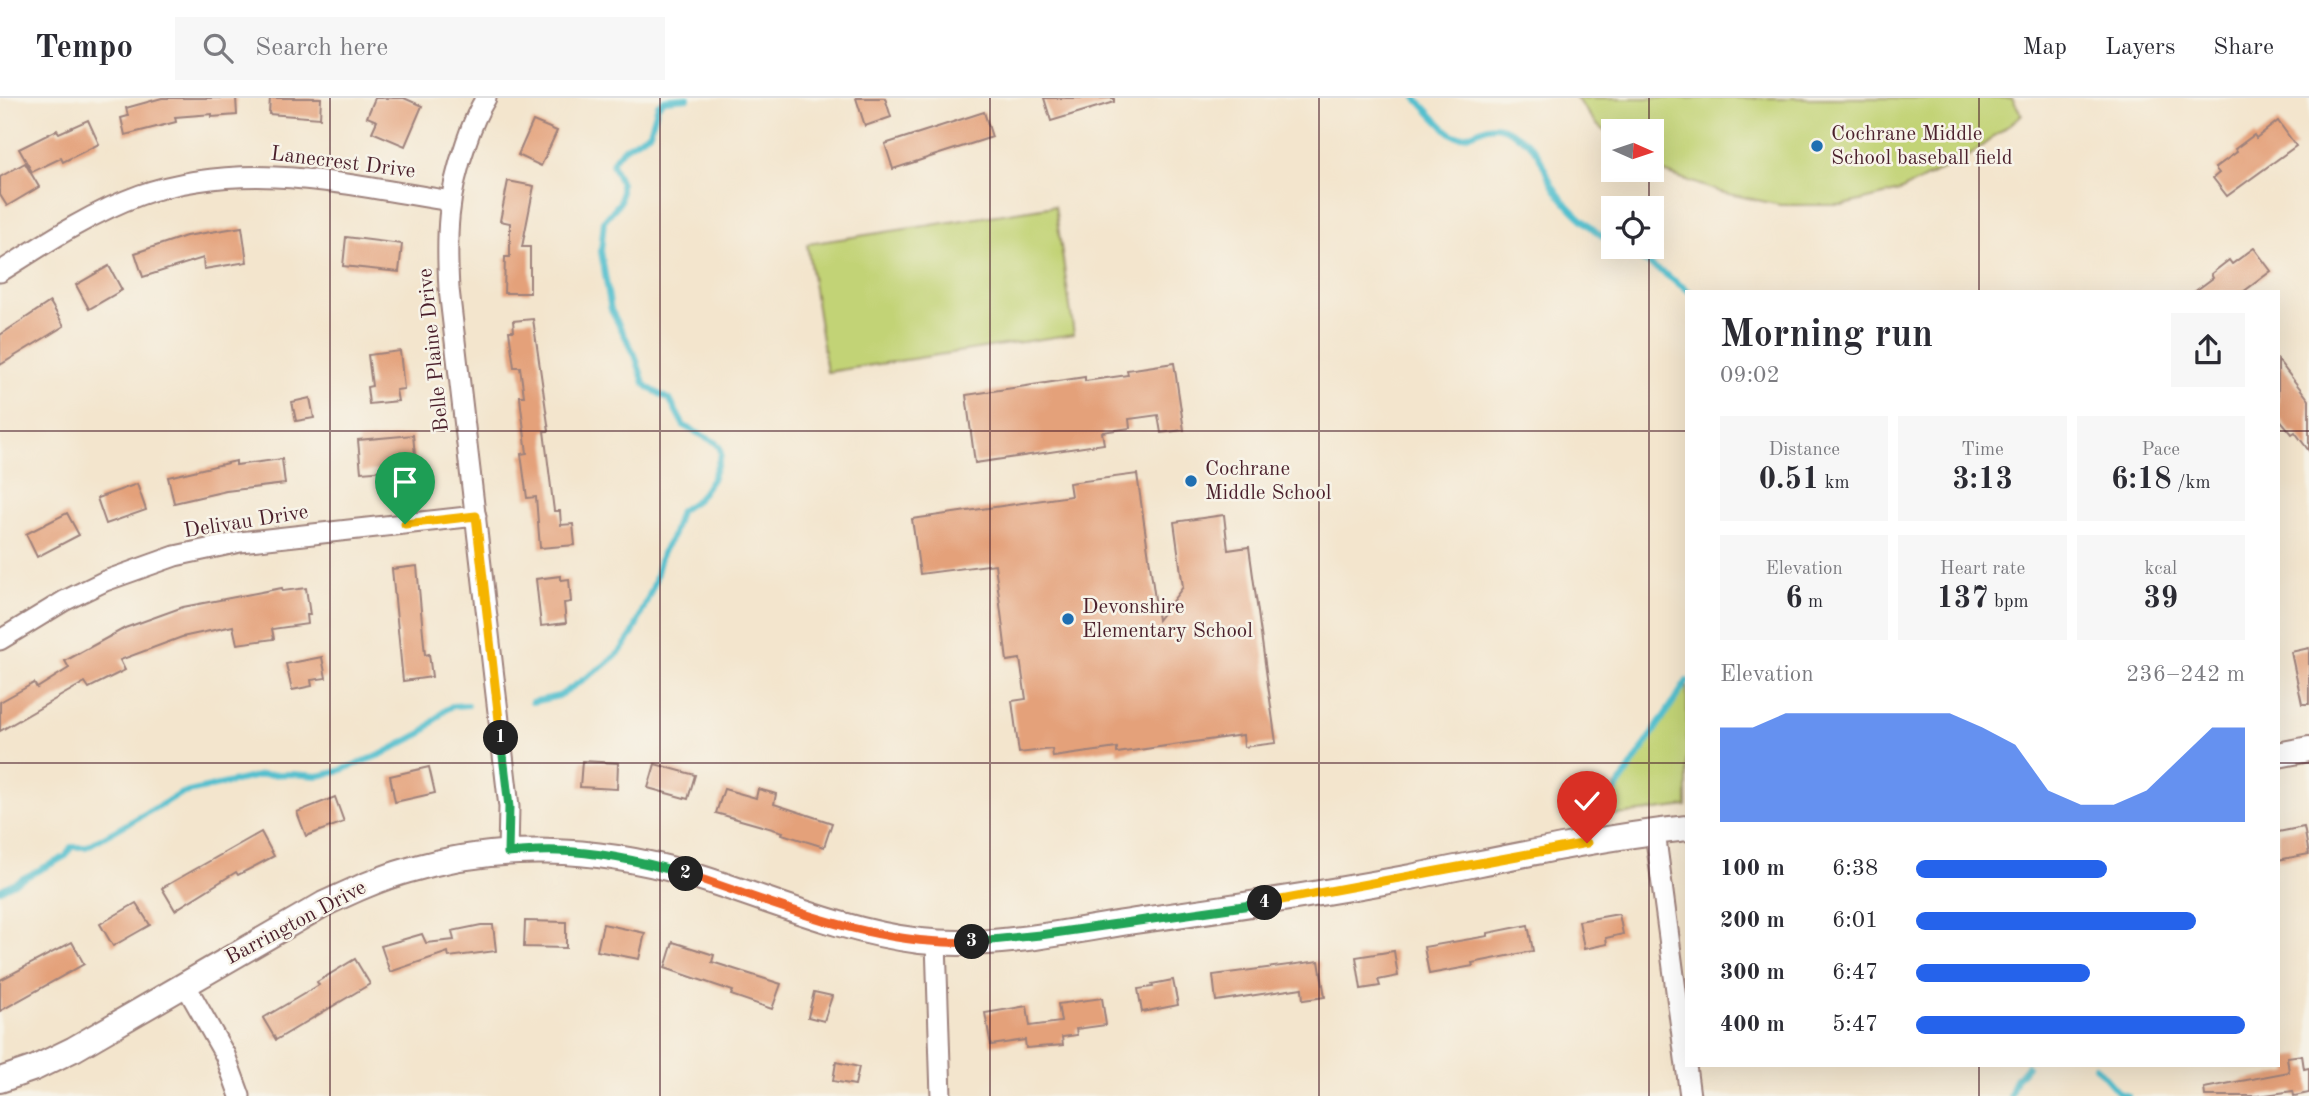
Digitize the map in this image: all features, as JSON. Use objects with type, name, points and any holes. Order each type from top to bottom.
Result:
[{"type":"street","name":"Belle Plaine Drive","points":[[486,98],[463,152],[450,201],[447,242],[449,289],[509,807],[508,853]]},
{"type":"street","name":"Lanecrest Drive","points":[[0,272],[108,208],[180,184],[222,177],[292,177],[450,201]]},
{"type":"street","name":"Delivau Drive","points":[[0,640],[84,591],[175,556],[240,542],[476,516]]},
{"type":"street","points":[[2280,755],[2309,749]]},
{"type":"street","name":"Barrington Drive","points":[[0,1080],[35,1068],[74,1049],[324,904],[408,870],[485,854],[557,851],[628,859],[685,873],[819,918],[876,933],[936,942],[980,942],[1257,904],[1685,828]]},
{"type":"street","points":[[1655,832],[1685,1058]]},
{"type":"street","points":[[936,942],[941,1096]]},
{"type":"street","points":[[184,984],[225,1055],[240,1096]]},
{"type":"street","points":[[1686,1067],[1690,1096]]},
{"type":"green space","name":"Cochrane Middle School baseball field","points":[[1576,98],[2012,98],[2022,115],[1969,156],[1900,191],[1844,205],[1780,205],[1720,192],[1664,172],[1664,119],[1601,119],[1601,128]]},
{"type":"green space","points":[[1055,206],[1074,334],[827,372],[807,244]]},
{"type":"green space","points":[[1685,685],[1685,806],[1594,818]]},
{"type":"building","points":[[162,98],[236,98],[237,115],[175,117],[176,122],[125,135],[121,118],[128,116],[126,108]]},
{"type":"building","points":[[270,98],[321,98],[320,118],[269,114]]},
{"type":"building","points":[[375,98],[404,98],[422,106],[405,146],[372,132],[377,121],[367,117]]},
{"type":"building","points":[[856,98],[885,98],[891,117],[865,126]]},
{"type":"building","points":[[1044,98],[1114,98],[1114,102],[1051,121]]},
{"type":"building","points":[[984,112],[992,137],[893,169],[885,144]]},
{"type":"building","points":[[88,120],[99,144],[63,162],[61,158],[32,172],[19,149],[57,130],[59,133]]},
{"type":"building","points":[[533,121],[557,131],[541,166],[518,155]]},
{"type":"building","points":[[2278,121],[2296,146],[2227,196],[2213,178],[2219,173],[2215,168],[2237,152],[2235,149],[2254,135],[2256,138]]},
{"type":"building","points":[[25,163],[39,187],[7,206],[0,195],[0,177]]},
{"type":"building","points":[[508,181],[534,186],[522,247],[530,247],[530,293],[504,293],[505,257],[510,257],[510,223],[500,221]]},
{"type":"building","points":[[242,227],[247,262],[204,269],[203,258],[143,277],[135,253],[186,236]]},
{"type":"building","points":[[346,237],[402,244],[399,272],[343,266]]},
{"type":"building","points":[[2254,248],[2271,271],[2246,290],[2197,290],[2213,278],[2211,274],[2229,260],[2232,264]]},
{"type":"building","points":[[109,266],[122,290],[89,309],[76,285]]},
{"type":"building","points":[[50,302],[64,326],[0,365],[0,335]]},
{"type":"building","points":[[533,319],[549,431],[544,431],[554,511],[560,511],[561,525],[573,524],[575,545],[540,548],[536,497],[527,498],[521,454],[527,453],[520,396],[524,396],[520,367],[514,367],[509,331],[514,331],[513,321]]},
{"type":"building","points":[[400,351],[404,389],[396,390],[398,401],[369,404],[367,387],[372,386],[368,355]]},
{"type":"building","points":[[1174,363],[1184,430],[1161,433],[1158,415],[1129,419],[1130,428],[1102,432],[1104,444],[975,463],[966,395],[1085,377],[1085,381],[1128,375],[1127,370]]},
{"type":"building","points":[[2280,363],[2309,400],[2309,451],[2295,432],[2292,434],[2280,419]]},
{"type":"building","points":[[310,398],[314,418],[296,421],[292,402]]},
{"type":"building","points":[[413,435],[418,486],[402,488],[401,481],[390,481],[388,470],[361,472],[358,440]]},
{"type":"building","points":[[282,459],[285,484],[226,491],[174,503],[168,477],[236,461],[236,465]]},
{"type":"building","name":"Devonshire Elementary School","points":[[1137,474],[1158,620],[1183,587],[1174,522],[1224,515],[1228,550],[1249,547],[1276,743],[1244,747],[1243,735],[1117,753],[1117,748],[1053,757],[1052,749],[1019,753],[1012,701],[1026,699],[1020,659],[1007,661],[995,564],[920,574],[912,519],[1071,496],[1069,483]]},
{"type":"building","points":[[137,484],[146,510],[106,524],[97,498]]},
{"type":"building","points":[[67,513],[79,535],[37,557],[26,534]]},
{"type":"building","points":[[417,566],[425,655],[429,654],[432,677],[403,681],[392,569]]},
{"type":"building","points":[[561,576],[561,580],[569,579],[571,602],[564,603],[566,623],[541,626],[536,579]]},
{"type":"building","points":[[282,588],[283,591],[306,588],[310,615],[307,615],[308,624],[272,629],[274,639],[237,644],[233,626],[182,637],[120,660],[125,670],[89,688],[85,682],[0,731],[0,702],[34,683],[37,688],[69,668],[65,661],[125,628],[183,607]]},
{"type":"building","points":[[2309,648],[2309,704],[2302,704],[2291,652]]},
{"type":"building","points":[[322,657],[326,678],[311,680],[312,686],[292,690],[286,664]]},
{"type":"building","points":[[582,761],[618,763],[617,789],[580,787]]},
{"type":"building","points":[[655,764],[695,775],[688,799],[648,788]]},
{"type":"building","points":[[429,767],[435,793],[395,802],[390,776]]},
{"type":"building","points":[[724,789],[756,798],[758,789],[776,794],[774,804],[832,823],[824,847],[716,813]]},
{"type":"building","points":[[335,797],[344,822],[306,836],[297,812]]},
{"type":"building","points":[[2304,827],[2309,854],[2280,860],[2280,832]]},
{"type":"building","points":[[261,832],[274,856],[238,875],[236,872],[175,910],[162,888]]},
{"type":"building","points":[[136,903],[150,925],[113,946],[100,924]]},
{"type":"building","points":[[1619,914],[1623,934],[1606,938],[1607,944],[1584,949],[1579,921]]},
{"type":"building","points":[[525,921],[566,922],[566,948],[524,947]]},
{"type":"building","points":[[603,924],[645,933],[639,959],[597,951]]},
{"type":"building","points":[[493,925],[496,951],[449,957],[448,952],[390,972],[381,946],[422,934],[426,943],[454,940],[452,931]]},
{"type":"building","points":[[1528,925],[1533,951],[1429,974],[1424,947],[1488,936],[1488,933]]},
{"type":"building","points":[[72,942],[84,964],[0,1011],[0,980]]},
{"type":"building","points":[[673,942],[714,955],[712,962],[781,984],[772,1009],[731,995],[733,991],[665,968]]},
{"type":"building","points":[[1394,951],[1398,976],[1378,980],[1380,986],[1361,989],[1356,957]]},
{"type":"building","points":[[355,959],[370,984],[276,1040],[263,1018],[319,985],[317,982]]},
{"type":"building","points":[[1319,961],[1325,997],[1303,1000],[1302,988],[1216,1001],[1213,975]]},
{"type":"building","points":[[1173,980],[1178,1005],[1142,1012],[1138,989]]},
{"type":"building","points":[[814,992],[832,996],[824,1021],[808,1017]]},
{"type":"building","points":[[1102,998],[1106,1025],[1076,1029],[1077,1035],[1062,1037],[1063,1045],[1026,1048],[1025,1040],[991,1045],[985,1013],[1027,1006],[1030,1026],[1061,1022],[1058,1004]]},
{"type":"building","points":[[2302,1055],[2304,1069],[2309,1068],[2309,1093],[2294,1096],[2293,1091],[2259,1096],[2205,1096],[2204,1088],[2289,1072],[2287,1057]]},
{"type":"building","points":[[836,1062],[859,1067],[855,1085],[833,1081]]},
{"type":"waterway","points":[[532,702],[559,696],[620,652],[633,633],[654,584],[662,553],[672,537],[680,511],[698,499],[712,479],[721,455],[715,442],[684,426],[670,400],[644,383],[635,355],[611,310],[601,251],[604,221],[620,202],[621,196],[621,184],[612,164],[623,150],[650,132],[658,105],[665,100],[688,98]]},
{"type":"waterway","points":[[1416,98],[1454,135],[1465,136],[1494,126],[1509,131],[1530,144],[1563,200],[1601,235]]},
{"type":"waterway","points":[[1640,259],[1687,290]]},
{"type":"waterway","points":[[1610,799],[1685,684]]},
{"type":"waterway","points":[[0,890],[66,856],[71,847],[86,847],[180,794],[262,775],[318,776],[336,772],[380,755],[422,733],[452,706],[468,705]]},
{"type":"waterway","points":[[2010,1096],[2016,1079],[2026,1067]]},
{"type":"waterway","points":[[2096,1067],[2119,1093],[2128,1096]]},
{"type":"place","name":"Cochrane Middle School baseball field","points":[[1817,146]]},
{"type":"place","name":"Cochrane Middle School","points":[[1191,481]]},
{"type":"place","name":"Devonshire Elementary School","points":[[1068,619]]},
{"type":"route","points":[[405,524],[476,516],[509,807],[508,853],[557,851],[628,859],[685,873],[819,918],[876,933],[957,943],[1040,935],[1257,904],[1587,843]]}]
